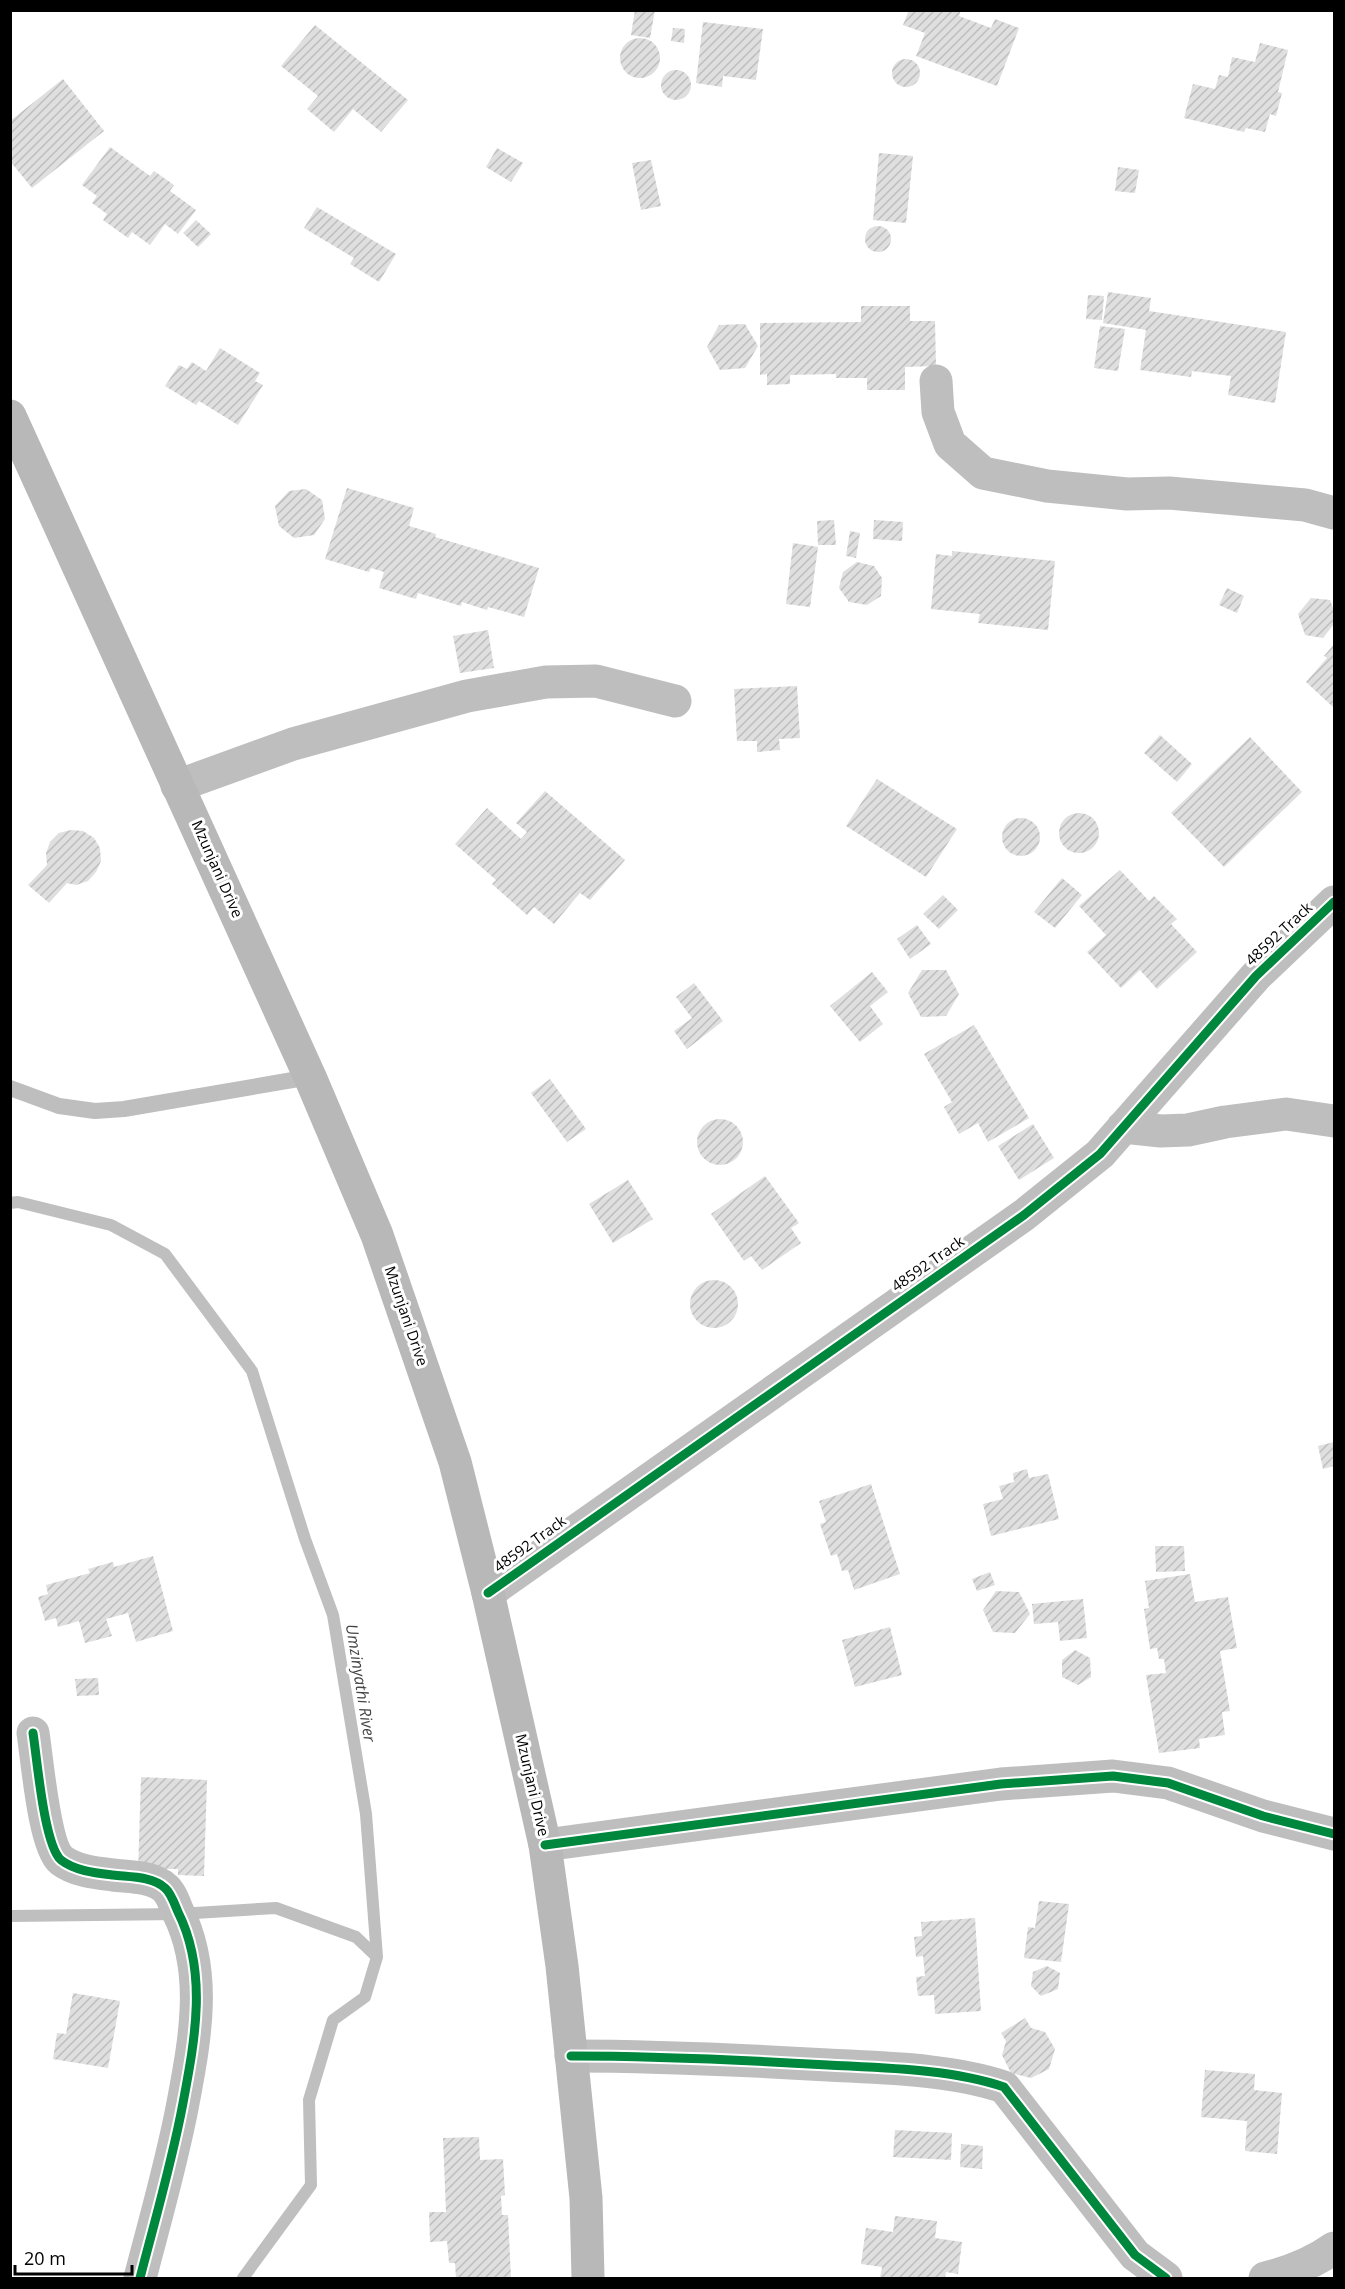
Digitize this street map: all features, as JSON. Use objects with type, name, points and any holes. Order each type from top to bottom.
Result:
[{"type":"main road","name":"Mzunjani Drive","points":[[10,416],[177,786],[194,817],[310,1077],[377,1235],[455,1462],[488,1593],[545,1845],[562,1966],[586,2198],[588,2278]]},
{"type":"street","points":[[936,381],[938,412],[950,444],[983,473],[1047,486],[1127,494],[1169,493],[1305,506],[1335,513]]},
{"type":"street","points":[[177,786],[293,744],[466,696],[535,684],[596,681],[675,701]]},
{"type":"street","name":"48592 Track","points":[[488,1593],[1024,1215],[1100,1154],[1256,976],[1335,902]]},
{"type":"street","points":[[1123,1127],[1161,1131],[1179,1130],[1286,1114],[1335,1121]]},
{"type":"street","points":[[33,1733],[45,1821],[60,1859],[93,1873],[145,1878],[166,1888],[185,1926],[195,1967],[197,2001],[195,2038],[172,2157],[140,2278]]},
{"type":"street","points":[[545,1845],[1001,1784],[1113,1776],[1167,1783],[1263,1816],[1335,1834]]},
{"type":"street","points":[[571,2056],[659,2056],[875,2068],[978,2078],[1004,2087],[1135,2255],[1166,2278]]},
{"type":"street","points":[[1265,2278],[1288,2272],[1319,2259],[1335,2248]]},
{"type":"lane","points":[[10,1088],[59,1106],[95,1111],[124,1109],[310,1077]]},
{"type":"building","points":[[635,10],[655,10],[650,38],[631,35]]},
{"type":"building","points":[[909,10],[961,10],[959,16],[991,28],[995,19],[1019,28],[997,86],[916,56],[925,33],[903,25]]},
{"type":"building","points":[[703,22],[763,29],[756,80],[723,76],[722,87],[696,83]]},
{"type":"building","points":[[315,25],[408,100],[381,132],[353,109],[334,132],[307,109],[318,96],[281,66]]},
{"type":"building","points":[[673,28],[685,29],[684,43],[671,41]]},
{"type":"building","points":[[640,38],[648,39],[654,44],[659,50],[659,66],[654,72],[648,77],[640,78],[632,77],[626,72],[621,66],[620,58],[621,50],[626,44],[632,39]]},
{"type":"building","points":[[1260,43],[1288,50],[1278,92],[1282,93],[1276,116],[1270,114],[1265,132],[1246,128],[1244,132],[1184,118],[1193,84],[1215,89],[1219,75],[1228,77],[1232,57],[1255,62]]},
{"type":"building","points":[[906,59],[916,63],[920,73],[916,83],[906,87],[896,83],[892,73],[896,63]]},
{"type":"building","points":[[676,70],[687,74],[691,85],[687,96],[676,100],[665,96],[661,85],[665,74]]},
{"type":"building","points":[[63,79],[104,131],[32,188],[10,161],[10,121]]},
{"type":"building","points":[[110,147],[150,176],[154,171],[174,185],[170,191],[196,210],[178,234],[165,224],[150,245],[132,232],[128,238],[103,220],[107,214],[92,203],[97,196],[82,185]]},
{"type":"building","points":[[497,148],[523,163],[511,182],[486,167]]},
{"type":"building","points":[[879,153],[913,156],[906,223],[873,220]]},
{"type":"building","points":[[651,160],[661,206],[641,210],[632,163]]},
{"type":"building","points":[[1118,167],[1139,170],[1135,193],[1115,191]]},
{"type":"building","points":[[317,207],[396,254],[379,282],[350,264],[354,258],[304,228]]},
{"type":"building","points":[[196,220],[211,234],[198,247],[183,233]]},
{"type":"building","points":[[878,226],[887,230],[891,239],[887,248],[878,252],[869,248],[865,239],[869,230]]},
{"type":"building","points":[[1108,292],[1151,298],[1149,311],[1286,332],[1275,403],[1228,395],[1231,376],[1192,371],[1191,377],[1140,370],[1146,330],[1103,323]]},
{"type":"building","points":[[1088,295],[1104,296],[1102,320],[1086,319]]},
{"type":"building","points":[[861,306],[910,306],[910,321],[935,321],[936,366],[905,367],[905,390],[867,390],[867,378],[836,378],[836,374],[790,375],[790,384],[767,385],[767,374],[760,375],[760,323],[861,322]]},
{"type":"building","points":[[745,324],[758,346],[745,368],[720,370],[707,347],[719,325]]},
{"type":"building","points":[[1100,326],[1125,329],[1118,371],[1094,368]]},
{"type":"building","points":[[220,348],[260,373],[255,381],[263,385],[238,425],[199,401],[196,405],[165,386],[179,365],[187,369],[192,362],[206,371]]},
{"type":"building","points":[[347,488],[414,508],[409,526],[436,534],[435,537],[539,568],[524,617],[488,607],[487,610],[462,602],[461,606],[418,593],[416,599],[379,588],[384,572],[371,568],[369,572],[325,559]]},
{"type":"building","points":[[306,489],[322,500],[325,519],[314,535],[294,538],[279,526],[275,506],[289,491]]},
{"type":"building","points":[[834,520],[836,545],[818,545],[817,521]]},
{"type":"building","points":[[874,520],[903,522],[902,541],[873,539]]},
{"type":"building","points":[[850,531],[860,533],[856,558],[846,556]]},
{"type":"building","points":[[793,543],[818,547],[810,607],[786,604]]},
{"type":"building","points":[[952,551],[1055,561],[1048,630],[978,623],[980,614],[931,609],[936,554],[952,556]]},
{"type":"building","points":[[857,562],[874,566],[882,578],[881,596],[867,605],[849,602],[839,588],[843,572]]},
{"type":"building","points":[[1227,588],[1244,596],[1237,613],[1219,605]]},
{"type":"building","points":[[1311,598],[1330,600],[1334,611],[1334,624],[1323,638],[1305,635],[1298,614]]},
{"type":"building","points":[[488,630],[494,668],[460,673],[453,636]]},
{"type":"building","points":[[1334,644],[1334,708],[1306,682],[1327,658],[1324,656]]},
{"type":"building","points":[[797,686],[800,738],[779,739],[780,750],[757,752],[757,741],[737,741],[734,689]]},
{"type":"building","points":[[1160,735],[1192,764],[1177,782],[1144,753]]},
{"type":"building","points":[[1250,737],[1302,792],[1224,867],[1171,813]]},
{"type":"building","points":[[877,779],[957,829],[926,877],[846,826]]},
{"type":"building","points":[[545,791],[625,860],[590,900],[580,893],[554,924],[534,907],[527,915],[492,884],[496,880],[455,844],[487,808],[521,839],[527,832],[516,823]]},
{"type":"building","points":[[1079,813],[1087,814],[1093,819],[1098,825],[1098,841],[1093,847],[1087,852],[1079,853],[1071,852],[1065,847],[1060,841],[1059,833],[1060,825],[1065,819],[1071,814]]},
{"type":"building","points":[[1021,818],[1034,824],[1040,837],[1034,850],[1021,856],[1008,850],[1002,837],[1008,824]]},
{"type":"building","points":[[71,830],[83,831],[94,838],[100,848],[101,861],[96,872],[88,881],[76,885],[67,883],[49,903],[28,885],[47,865],[46,853],[50,842],[59,833]]},
{"type":"building","points":[[1120,870],[1149,901],[1154,896],[1177,919],[1171,924],[1197,952],[1157,989],[1140,970],[1121,988],[1087,952],[1106,935],[1079,906]]},
{"type":"building","points":[[1062,878],[1082,895],[1055,928],[1034,912]]},
{"type":"building","points":[[943,895],[958,910],[939,929],[923,914]]},
{"type":"building","points":[[917,925],[931,944],[910,959],[897,939]]},
{"type":"building","points":[[922,970],[946,970],[959,994],[946,1016],[921,1017],[908,993]]},
{"type":"building","points":[[872,972],[888,992],[870,1006],[883,1024],[860,1042],[830,1006]]},
{"type":"building","points":[[694,983],[723,1021],[687,1049],[674,1031],[692,1018],[676,997]]},
{"type":"building","points":[[974,1025],[1029,1118],[988,1142],[978,1123],[959,1134],[944,1107],[952,1102],[924,1054]]},
{"type":"building","points":[[550,1079],[586,1129],[567,1142],[531,1093]]},
{"type":"building","points":[[720,1119],[729,1120],[736,1126],[742,1133],[742,1151],[736,1158],[729,1164],[720,1165],[711,1164],[704,1158],[698,1151],[697,1142],[698,1133],[704,1126],[711,1120]]},
{"type":"building","points":[[1033,1124],[1054,1158],[1019,1180],[998,1146]]},
{"type":"building","points":[[765,1176],[799,1223],[791,1228],[801,1243],[762,1270],[751,1256],[744,1261],[711,1214]]},
{"type":"building","points":[[628,1180],[653,1219],[613,1243],[589,1204]]},
{"type":"building","points":[[709,1280],[719,1280],[731,1287],[738,1299],[738,1309],[731,1321],[719,1328],[709,1328],[694,1317],[690,1309],[690,1299],[701,1284]]},
{"type":"building","points":[[1334,1442],[1334,1466],[1323,1469],[1318,1446]]},
{"type":"building","points":[[1027,1469],[1029,1478],[1048,1474],[1059,1519],[991,1536],[983,1504],[1003,1499],[999,1486],[1014,1482],[1013,1473]]},
{"type":"building","points":[[871,1484],[900,1574],[854,1590],[848,1570],[842,1571],[837,1554],[831,1556],[820,1524],[826,1522],[819,1501]]},
{"type":"building","points":[[1155,1546],[1184,1546],[1185,1571],[1156,1572]]},
{"type":"building","points":[[153,1556],[173,1631],[136,1642],[128,1613],[106,1619],[112,1636],[85,1643],[79,1621],[58,1627],[56,1618],[45,1621],[38,1597],[48,1594],[46,1585],[90,1573],[88,1569],[113,1562],[114,1567]]},
{"type":"building","points":[[990,1572],[995,1585],[977,1591],[972,1579]]},
{"type":"building","points":[[1190,1574],[1195,1602],[1228,1597],[1237,1648],[1220,1651],[1230,1711],[1222,1712],[1225,1735],[1199,1739],[1200,1748],[1159,1753],[1146,1675],[1166,1673],[1164,1659],[1159,1659],[1157,1648],[1150,1649],[1144,1609],[1149,1608],[1145,1581]]},
{"type":"building","points":[[996,1591],[1019,1592],[1030,1614],[1015,1633],[993,1632],[983,1610]]},
{"type":"building","points":[[1083,1599],[1087,1638],[1060,1641],[1058,1622],[1034,1624],[1032,1604]]},
{"type":"building","points":[[890,1627],[902,1675],[855,1687],[842,1640]]},
{"type":"building","points":[[1075,1650],[1090,1658],[1091,1677],[1078,1685],[1062,1677],[1062,1660]]},
{"type":"building","points":[[98,1678],[99,1695],[77,1696],[75,1679]]},
{"type":"building","points":[[141,1777],[207,1780],[204,1876],[178,1875],[178,1869],[138,1873]]},
{"type":"building","points":[[1039,1901],[1069,1904],[1061,1962],[1024,1958],[1028,1927],[1035,1928]]},
{"type":"building","points":[[975,1918],[981,2011],[935,2014],[934,1995],[918,1996],[916,1977],[925,1976],[923,1956],[916,1957],[914,1937],[922,1936],[921,1922]]},
{"type":"building","points":[[1047,1966],[1060,1973],[1058,1989],[1041,1996],[1031,1986],[1033,1972]]},
{"type":"building","points":[[73,1993],[120,2001],[108,2068],[53,2059],[57,2033],[66,2034]]},
{"type":"building","points":[[1025,2018],[1031,2028],[1045,2032],[1055,2049],[1049,2069],[1031,2078],[1011,2073],[1002,2055],[1006,2041],[1001,2033]]},
{"type":"building","points":[[1205,2070],[1255,2074],[1254,2090],[1282,2093],[1277,2154],[1245,2151],[1247,2121],[1201,2117]]},
{"type":"building","points":[[895,2130],[952,2133],[951,2160],[893,2157]]},
{"type":"building","points":[[479,2137],[480,2160],[503,2159],[505,2195],[501,2196],[502,2215],[508,2215],[511,2278],[456,2278],[455,2263],[449,2263],[447,2241],[430,2242],[429,2212],[446,2212],[443,2138]]},
{"type":"building","points":[[961,2144],[983,2146],[982,2169],[960,2167]]},
{"type":"building","points":[[895,2216],[937,2221],[935,2238],[962,2242],[958,2274],[946,2272],[945,2278],[880,2278],[882,2267],[861,2264],[866,2228],[893,2232]]},
{"type":"waterway","name":"Umzinyathi River","points":[[10,1203],[18,1202],[111,1225],[165,1254],[252,1371],[305,1539],[333,1615],[366,1814],[377,1957],[365,1997],[333,2020],[309,2100],[311,2185],[243,2278]]},
{"type":"waterway","points":[[10,1916],[179,1914],[276,1908],[356,1937],[377,1957]]},
{"type":"cycle path","points":[[488,1593],[1024,1215],[1100,1154],[1256,976],[1334,902]]},
{"type":"cycle path","points":[[33,1733],[46,1820],[55,1851],[61,1860],[86,1871],[147,1879],[160,1884],[173,1899],[193,1958],[196,2006],[192,2055],[174,2147],[140,2278]]},
{"type":"cycle path","points":[[545,1845],[1001,1784],[1113,1776],[1168,1783],[1263,1816],[1334,1834]]},
{"type":"cycle path","points":[[571,2056],[700,2059],[894,2069],[962,2076],[1004,2087],[1135,2255],[1166,2278]]}]
